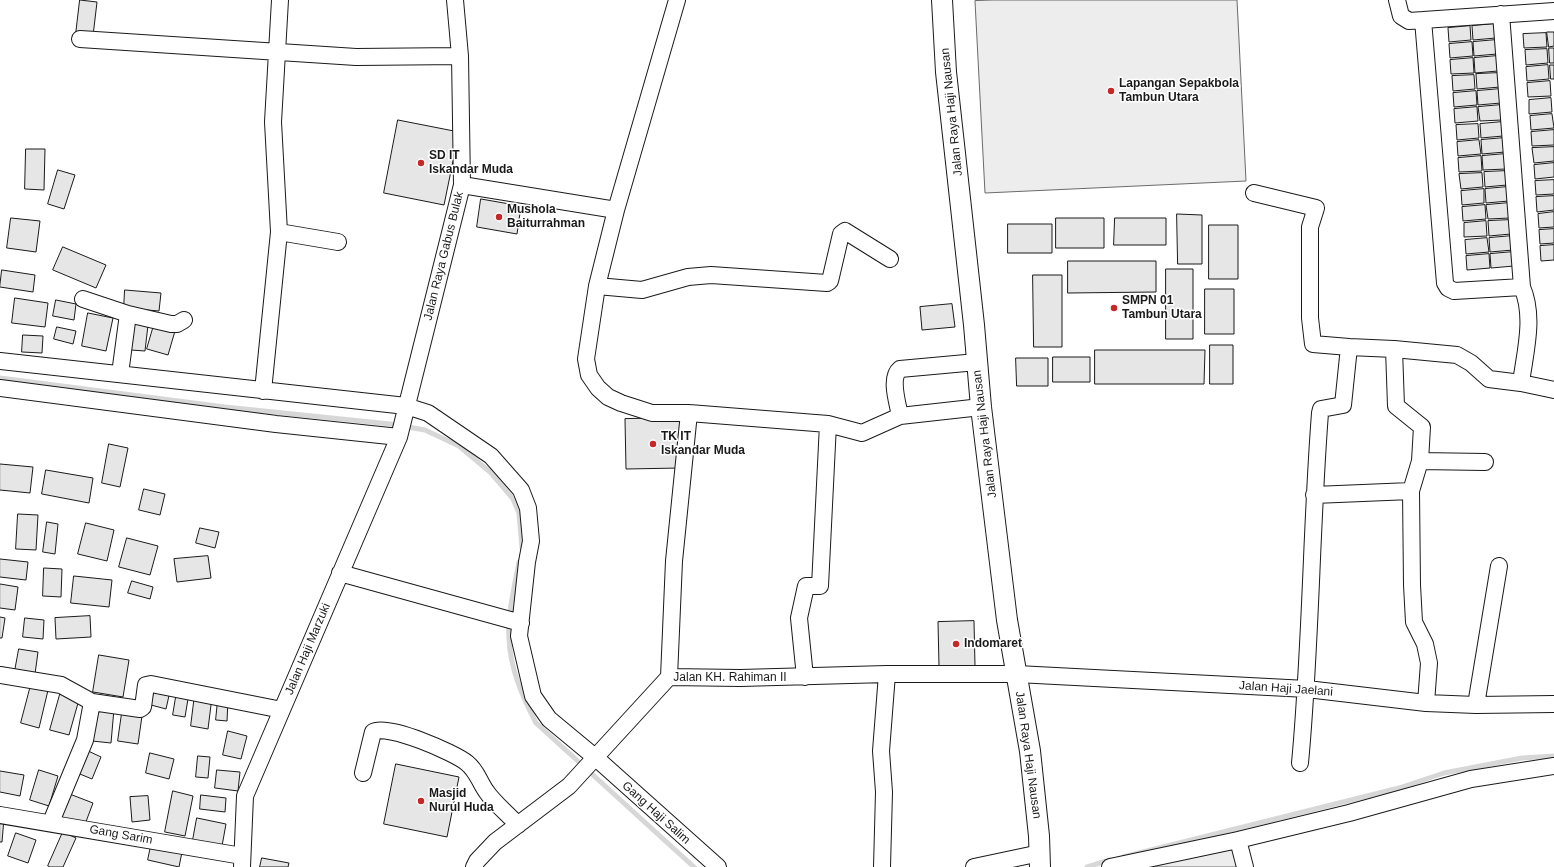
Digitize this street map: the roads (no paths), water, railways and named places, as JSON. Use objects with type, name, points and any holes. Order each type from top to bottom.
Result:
[{"type":"street","points":[[263,391],[279,232],[273,122],[280,0]]},
{"type":"street","name":"Jalan Raya Gabus Bulak","points":[[398,437],[462,185],[460,56],[455,0]]},
{"type":"street","points":[[677,0],[616,210],[597,286],[586,359],[589,375],[598,388],[608,397],[652,413],[689,413],[828,424],[862,433],[900,416],[981,407]]},
{"type":"street","name":"Jalan Raya Haji Nausan","points":[[942,0],[946,72],[981,407],[1007,620],[1030,751],[1040,860]]},
{"type":"street","points":[[1397,0],[1399,12],[1404,19],[1409,21],[1554,11]]},
{"type":"street","points":[[1501,14],[1522,287],[1527,298],[1530,315],[1521,383]]},
{"type":"street","points":[[1424,20],[1445,284],[1448,288],[1454,291],[1522,287]]},
{"type":"street","points":[[80,39],[356,57],[460,56]]},
{"type":"street","points":[[462,185],[616,210]]},
{"type":"street","points":[[1254,193],[1316,208],[1310,228],[1310,318],[1313,344],[1457,355],[1471,363],[1489,379],[1521,383],[1554,390]]},
{"type":"street","points":[[597,286],[642,290],[688,277],[711,275],[827,283],[830,281],[833,272],[841,234],[845,231],[890,259]]},
{"type":"street","points":[[279,232],[338,242]]},
{"type":"street","points":[[83,299],[128,314],[171,324],[177,324],[184,320]]},
{"type":"street","points":[[120,374],[128,314]]},
{"type":"street","points":[[1300,763],[1307,689],[1314,495],[1321,408],[1343,405],[1349,347]]},
{"type":"street","points":[[1394,349],[1396,406],[1422,426],[1420,461],[1411,491],[1412,585],[1414,622],[1425,644],[1429,663],[1426,703]]},
{"type":"street","name":"Gang Haji Salim","points":[[0,361],[406,406],[428,413],[491,456],[521,490],[528,508],[531,541],[527,562],[519,636],[533,696],[549,719],[596,758],[718,867]]},
{"type":"street","points":[[900,416],[894,379],[896,372],[900,369],[977,362]]},
{"type":"street","points":[[0,388],[276,424],[398,437]]},
{"type":"street","points":[[669,677],[674,560],[689,413]]},
{"type":"street","points":[[805,677],[799,618],[806,586],[820,586],[828,424]]},
{"type":"street","name":"Jalan Haji Marzuki","points":[[242,862],[245,796],[398,437]]},
{"type":"street","points":[[1420,461],[1485,462]]},
{"type":"street","points":[[1314,495],[1411,491]]},
{"type":"street","points":[[1476,705],[1500,566]]},
{"type":"street","points":[[340,573],[521,623]]},
{"type":"street","points":[[882,867],[884,792],[881,751],[887,674]]},
{"type":"street","name":"Jalan KH. Rahiman II","points":[[474,867],[477,861],[495,842],[576,779],[669,677],[1017,674]]},
{"type":"street","name":"Jalan Haji Jaelani","points":[[1017,674],[1307,689],[1426,703],[1476,705],[1554,704]]},
{"type":"street","points":[[0,675],[61,685],[92,702],[140,709],[143,707],[146,685],[151,684],[282,710]]},
{"type":"street","points":[[51,822],[85,740],[92,702]]},
{"type":"street","points":[[363,773],[373,732],[380,729],[399,733],[438,747],[467,763],[476,772],[486,792],[518,824]]},
{"type":"street","points":[[1110,867],[1238,840],[1349,813],[1471,779],[1554,766]]},
{"type":"street","name":"Gang Sarim","points":[[0,814],[51,822],[242,862]]},
{"type":"street","points":[[1238,840],[1245,867]]},
{"type":"street","points":[[974,867],[1040,860]]},
{"type":"waterway","points":[[0,378],[225,407],[390,424],[425,430],[459,446],[490,472],[513,499],[519,513],[522,548]]},
{"type":"waterway","points":[[519,562],[509,620],[510,649],[514,671],[526,703],[536,723],[694,867]]},
{"type":"waterway","points":[[1123,857],[1399,788],[1444,773],[1522,758],[1554,756]]},
{"type":"waterway","points":[[1087,867],[1110,860]]},
{"type":"place","name":"Lapangan Sepakbola Tambun Utara","points":[[1111,91]]},
{"type":"place","name":"SD IT Iskandar Muda","points":[[421,163]]},
{"type":"place","name":"Mushola Baiturrahman","points":[[499,217]]},
{"type":"place","name":"SMPN 01 Tambun Utara","points":[[1114,308]]},
{"type":"place","name":"TK IT Iskandar Muda","points":[[653,444]]},
{"type":"place","name":"Indomaret","points":[[956,644]]},
{"type":"place","name":"Masjid Nurul Huda","points":[[421,801]]}]
